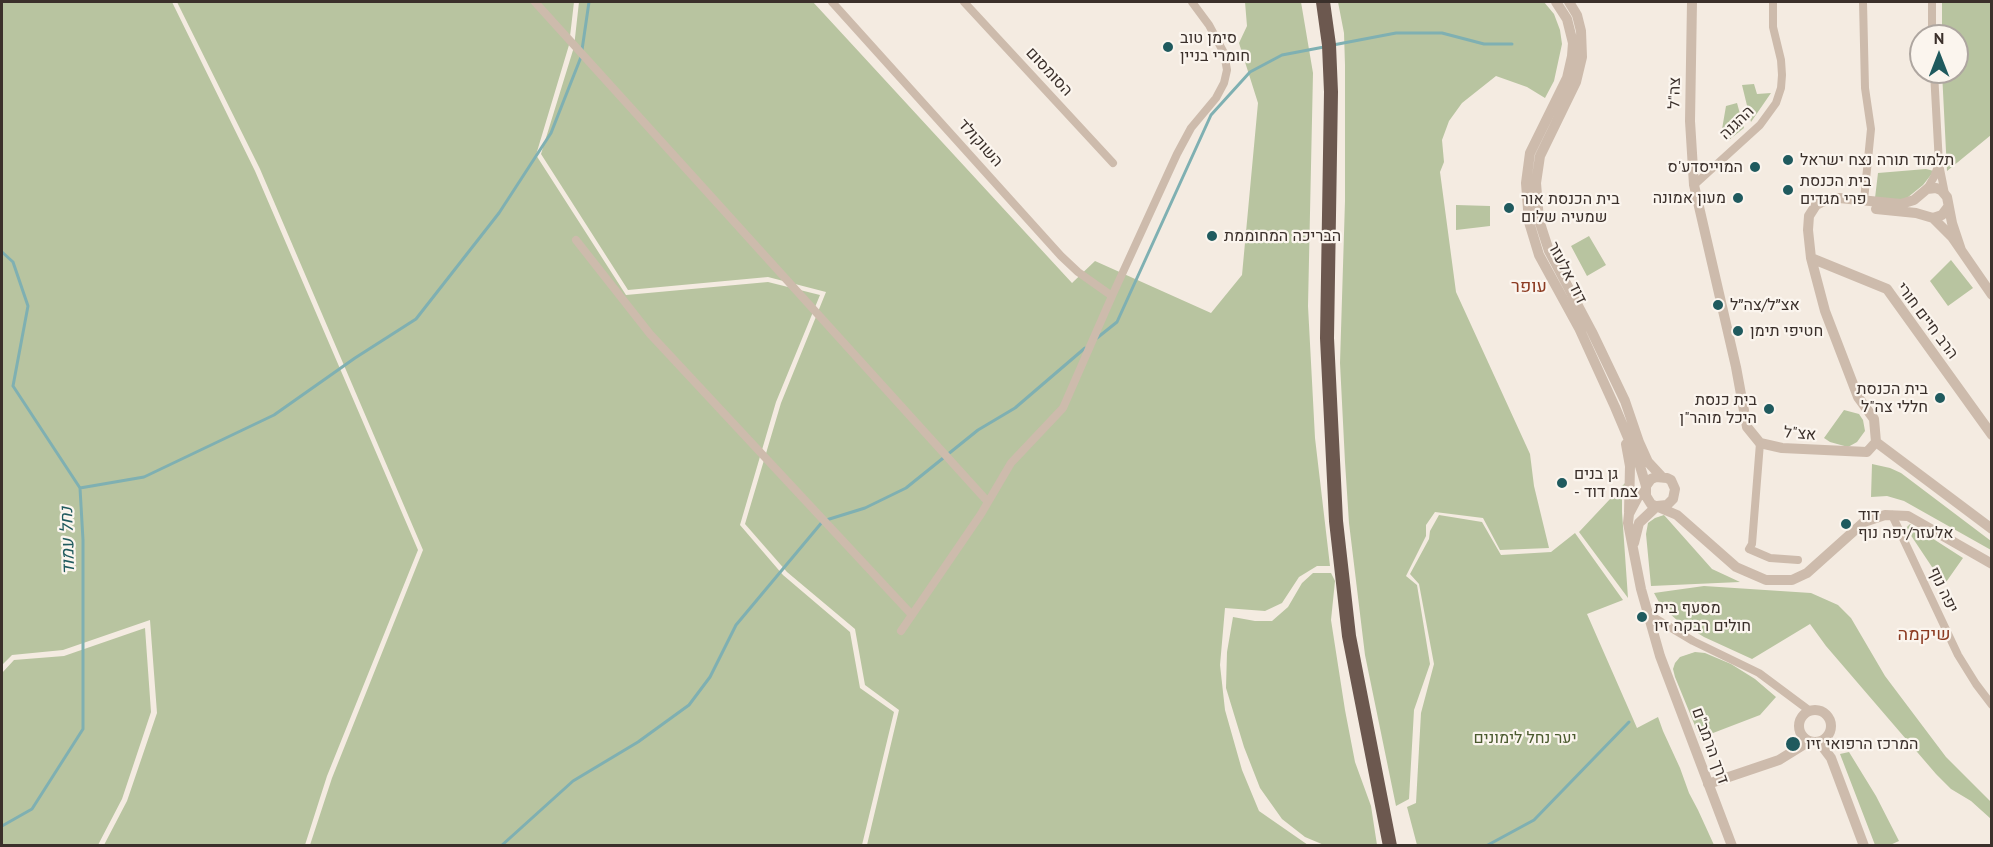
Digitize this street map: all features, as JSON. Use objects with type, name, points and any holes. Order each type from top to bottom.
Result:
[{"type":"highway","points":[[1322,5],[1329,45],[1331,92],[1327,339],[1336,521],[1349,636],[1390,846]]},
{"type":"street","points":[[535,2],[988,502]]},
{"type":"street","name":"השוקולד","points":[[832,2],[1061,256],[1078,272],[1112,296]]},
{"type":"street","name":"הסומסום","points":[[964,2],[1113,163]]},
{"type":"street","points":[[901,631],[988,502],[1011,463],[1063,408],[1180,148],[1191,128],[1216,98],[1224,83],[1227,70],[1224,53],[1209,25],[1192,2]]},
{"type":"street","name":"דוד אלעזר","points":[[1556,2],[1567,19],[1573,43],[1572,56],[1567,78],[1530,153],[1526,183],[1529,222],[1539,255],[1579,328],[1615,406],[1640,466],[1645,488]]},
{"type":"street","name":"דוד אלעזר","points":[[1569,2],[1581,31],[1582,57],[1576,82],[1540,156],[1536,183],[1539,220],[1548,251],[1592,332],[1625,401],[1643,452],[1648,462],[1662,476]]},
{"type":"street","name":"צה\"ל","points":[[1692,2],[1690,121],[1694,185]]},
{"type":"street","name":"ההגנה","points":[[1694,185],[1760,125],[1776,103],[1782,75],[1773,27],[1773,2]]},
{"type":"street","points":[[1863,2],[1865,88],[1871,129],[1864,200]]},
{"type":"street","points":[[1932,2],[1932,24]]},
{"type":"street","points":[[1935,84],[1939,164],[1948,207],[1961,250]]},
{"type":"street","points":[[1939,164],[1918,207],[1946,230],[1992,294]]},
{"type":"street","name":"אצ\"ל","points":[[1694,185],[1738,377],[1747,427],[1760,443],[1801,450],[1867,452],[1876,442]]},
{"type":"street","points":[[1945,194],[1936,188],[1908,203],[1900,204],[1839,198],[1821,202],[1812,210],[1808,230],[1811,258],[1825,311],[1858,397],[1874,419],[1876,442],[1992,529]]},
{"type":"street","points":[[1808,230],[1816,213],[1829,206],[1855,206],[1928,217],[1942,215],[1948,207]]},
{"type":"street","points":[[576,240],[650,334],[912,615]]},
{"type":"street","name":"הרב חיים חורי","points":[[1811,258],[1887,289],[1992,435]]},
{"type":"street","name":"דרך הרמב\"ם","points":[[1615,406],[1630,466],[1628,523],[1648,614],[1660,656],[1732,846]]},
{"type":"street","points":[[1760,443],[1752,544],[1749,549],[1770,558],[1798,560]]},
{"type":"street","points":[[1629,514],[1651,479],[1662,476],[1671,480],[1679,506],[1710,545]]},
{"type":"street","points":[[1645,488],[1648,500],[1677,514],[1736,567],[1766,580],[1792,580],[1807,573],[1864,522],[1885,515],[1908,516],[1992,564]]},
{"type":"street","points":[[1633,547],[1639,523],[1657,506],[1670,503],[1675,494]]},
{"type":"street","name":"יפה נוף","points":[[1892,515],[1958,655],[1992,705]]},
{"type":"street","points":[[1648,614],[1693,641],[1759,673],[1785,690],[1806,713]]},
{"type":"street","points":[[1706,779],[1779,760],[1790,752],[1819,740],[1831,730],[1830,719],[1821,711],[1806,713],[1798,723],[1799,733],[1790,752]]},
{"type":"street","points":[[1799,733],[1819,740],[1831,758],[1864,846]]},
{"type":"green space","points":[[2,2],[172,2],[255,171],[418,550],[327,776],[305,845],[104,845],[127,801],[157,713],[150,620],[63,650],[12,655],[2,665]]},
{"type":"green space","points":[[177,2],[574,2],[569,45],[536,155],[626,295],[768,282],[820,295],[776,402],[740,525],[783,575],[850,632],[860,688],[894,712],[862,845],[310,845],[332,778],[423,550],[260,169]]},
{"type":"green space","points":[[579,2],[813,2],[1072,283],[1095,261],[1211,313],[1242,275],[1258,103],[1239,43],[1247,26],[1245,2],[1301,2],[1313,73],[1308,306],[1315,438],[1330,566],[1317,566],[1299,577],[1282,603],[1265,611],[1225,608],[1220,665],[1225,710],[1242,770],[1259,811],[1308,845],[867,845],[899,710],[865,685],[855,629],[787,572],[745,524],[781,403],[826,292],[768,277],[628,290],[541,154],[574,47]]},
{"type":"green space","points":[[1338,2],[1544,2],[1554,14],[1562,44],[1554,81],[1545,98],[1527,87],[1496,76],[1462,103],[1449,121],[1442,140],[1444,162],[1440,172],[1456,292],[1530,454],[1534,486],[1549,548],[1500,550],[1483,518],[1435,512],[1426,525],[1426,536],[1406,576],[1417,585],[1430,664],[1414,710],[1409,799],[1396,806],[1365,655],[1349,523],[1340,363],[1345,201],[1345,65],[1344,33]]},
{"type":"green space","points":[[1942,2],[1992,2],[1991,135],[1947,171],[1943,84],[1969,84],[1969,24],[1942,24]]},
{"type":"green space","points":[[1754,84],[1757,94],[1771,93],[1751,122],[1742,85]]},
{"type":"green space","points":[[1737,103],[1744,128],[1730,139],[1721,135],[1726,106]]},
{"type":"green space","points":[[1926,169],[1934,171],[1923,185],[1902,202],[1875,198],[1878,173]]},
{"type":"green space","points":[[1456,205],[1490,206],[1490,226],[1456,230]]},
{"type":"green space","points":[[1589,236],[1606,265],[1587,276],[1571,246]]},
{"type":"green space","points":[[1951,260],[1973,288],[1948,306],[1930,281]]},
{"type":"green space","points":[[1844,410],[1859,414],[1865,431],[1857,442],[1848,447],[1824,438]]},
{"type":"green space","points":[[1872,464],[1901,473],[1991,541],[1991,550],[1904,501],[1887,496],[1871,497]]},
{"type":"green space","points":[[1626,482],[1622,495],[1622,512],[1628,598],[1579,532]]},
{"type":"green space","name":"יער נחל לימונים","points":[[1439,515],[1482,522],[1501,555],[1551,552],[1575,533],[1623,600],[1587,614],[1637,728],[1658,717],[1689,793],[1714,845],[1417,845],[1407,807],[1416,803],[1421,713],[1434,664],[1419,584],[1410,574]]},
{"type":"green space","points":[[1664,515],[1712,569],[1740,582],[1651,586],[1646,534],[1648,523]]},
{"type":"green space","points":[[1910,524],[1963,558],[1944,585],[1906,528]]},
{"type":"green space","points":[[1313,573],[1331,573],[1335,581],[1331,620],[1345,710],[1355,762],[1371,806],[1377,845],[1324,845],[1305,837],[1282,819],[1260,788],[1244,747],[1226,688],[1227,652],[1233,617],[1272,621],[1288,607],[1302,583]]},
{"type":"green space","points":[[1704,586],[1811,593],[1838,605],[1851,618],[1885,676],[1946,757],[1991,802],[1991,819],[1971,801],[1951,789],[1936,774],[1826,646],[1810,624],[1752,659],[1704,637],[1678,621],[1661,606],[1654,593]]},
{"type":"green space","points":[[145,628],[151,712],[122,799],[98,845],[2,845],[2,673],[14,660],[64,656]]},
{"type":"green space","points":[[1695,652],[1705,653],[1731,664],[1755,679],[1776,697],[1760,715],[1700,738],[1673,669],[1680,657]]},
{"type":"green space","points":[[1849,752],[1876,796],[1899,841],[1890,845],[1875,845],[1840,754]]},
{"type":"waterway","points":[[582,50],[589,2]]},
{"type":"waterway","points":[[1333,45],[1396,33],[1442,33],[1484,44],[1512,44]]},
{"type":"waterway","points":[[1097,338],[1117,322],[1211,115],[1250,72],[1282,55],[1324,47]]},
{"type":"waterway","points":[[80,488],[144,477],[274,415],[355,358],[416,319],[499,213],[551,133],[581,57]]},
{"type":"waterway","name":"נחל עמוד","points":[[2,252],[13,262],[28,306],[13,386],[80,488],[83,540],[83,729],[32,809],[2,826]]},
{"type":"waterway","points":[[501,846],[573,781],[638,742],[689,705],[710,677],[736,625],[823,521],[865,508],[906,488],[978,430],[1015,408],[1085,348]]},
{"type":"waterway","points":[[1486,846],[1534,820],[1629,722]]},
{"type":"place","name":"סימן טוב חומרי בניין","points":[[1168,47]]},
{"type":"place","name":"תלמוד תורה נצח ישראל","points":[[1788,160]]},
{"type":"place","name":"המוייסדע'ס","points":[[1755,167]]},
{"type":"place","name":"בית הכנסת פרי מגדים","points":[[1788,190]]},
{"type":"place","name":"מעון אמונה","points":[[1738,198]]},
{"type":"place","name":"בית הכנסת אור שמעיה שלום","points":[[1509,208]]},
{"type":"place","name":"הבריכה המחוממת","points":[[1212,236]]},
{"type":"place","name":"אצ״ל/צה״ל","points":[[1718,305]]},
{"type":"place","name":"חטיפי תימן","points":[[1738,331]]},
{"type":"place","name":"בית הכנסת חללי צה\"ל","points":[[1940,398]]},
{"type":"place","name":"בית כנסת היכל מוהר\"ן","points":[[1769,409]]},
{"type":"place","name":"גן בנים - צמח דוד","points":[[1562,483]]},
{"type":"place","name":"דוד אלעזר/יפה נוף","points":[[1846,524]]},
{"type":"place","name":"מסעף בית חולים רבקה זיו","points":[[1642,617]]},
{"type":"place","name":"המרכז הרפואי זיו","points":[[1793,744]]},
{"type":"district","name":"עופר","points":[[1529,287]]},
{"type":"district","name":"שיקמה","points":[[1924,635]]}]
